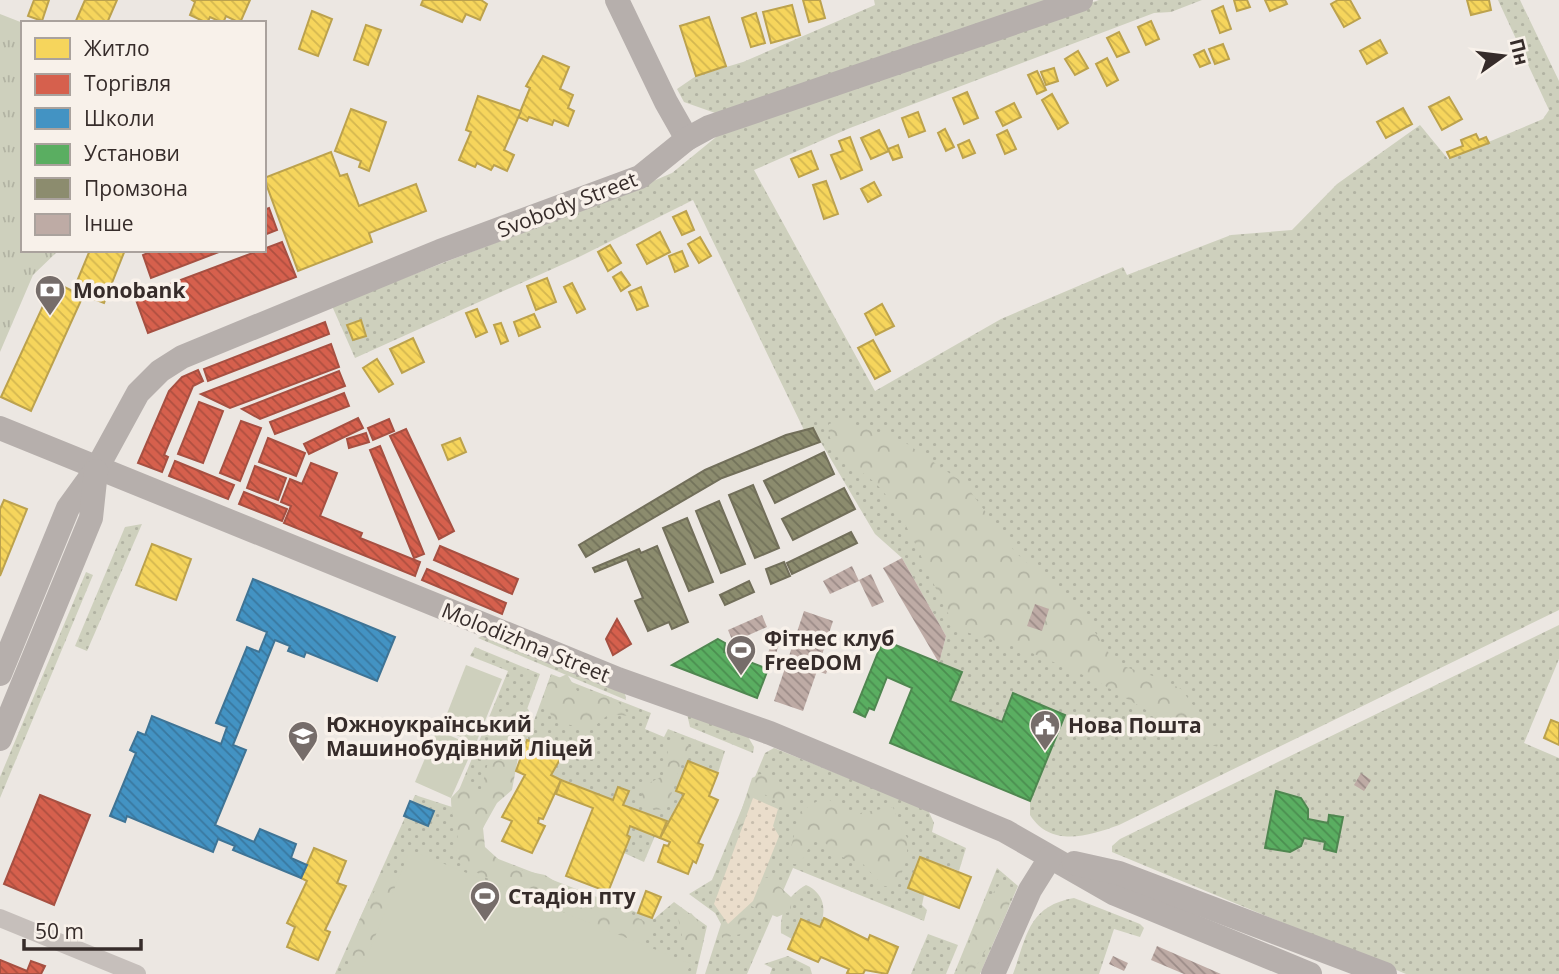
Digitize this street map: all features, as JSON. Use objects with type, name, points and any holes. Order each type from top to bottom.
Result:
[{"type":"street","points":[[617,0],[666,102],[687,139]]},
{"type":"street","name":"Svobody Street","points":[[97,468],[138,393],[160,371],[182,357],[440,251],[640,177],[687,139],[739,116],[1081,0]]},
{"type":"street","name":"Molodizhna Street","points":[[0,428],[618,679],[807,749],[1005,831],[1115,894],[1310,974]]},
{"type":"street","points":[[0,674],[68,508],[97,468]]},
{"type":"street","points":[[0,739],[91,518],[97,468]]},
{"type":"street","points":[[993,974],[1030,890],[1050,858],[1119,873],[1385,974]]},
{"type":"street","points":[[0,918],[137,974]]},
{"type":"green space","points":[[874,0],[1051,0],[718,114],[684,102],[677,89],[696,76],[743,62],[875,5]]},
{"type":"green space","points":[[1099,0],[1202,0],[1171,12],[1154,13],[850,128],[754,170],[875,391],[1001,319],[1123,267],[1127,275],[1231,235],[1292,230],[1337,184],[1420,125],[1448,159],[1543,119],[1549,110],[1498,0],[1520,0],[1559,81],[1559,610],[1119,825],[1095,833],[1059,836],[1039,825],[1030,815],[1030,801],[1065,715],[1014,693],[1002,722],[950,701],[962,672],[939,663],[946,636],[902,558],[875,534],[813,429],[804,430],[693,200],[579,257],[355,358],[332,306],[672,173],[721,133],[897,67]]},
{"type":"green space","points":[[0,14],[21,22],[21,252],[57,252],[33,275],[0,352]]},
{"type":"green space","points":[[840,420],[903,441],[965,484],[1015,552],[1079,608],[1112,658],[1120,665],[1162,679],[1181,689],[1219,740],[1217,747],[1192,737],[1095,680],[1025,650],[966,632],[955,626],[903,520],[880,488],[847,460],[833,444],[829,424]]},
{"type":"green space","points":[[142,524],[87,651],[75,646],[125,527]]},
{"type":"green space","points":[[86,572],[93,575],[0,798],[0,777]]},
{"type":"green space","points":[[1559,625],[1559,659],[1524,743],[1559,758],[1559,974],[1406,974],[1112,852],[1112,846],[1120,839]]},
{"type":"green space","points":[[491,631],[624,688],[626,700],[478,638]]},
{"type":"green space","points":[[475,647],[540,674],[475,850],[654,919],[674,902],[707,926],[696,974],[335,974],[415,795],[452,807],[508,671],[470,656]]},
{"type":"green space","points":[[466,665],[502,679],[476,743],[441,729]]},
{"type":"green space","points":[[551,674],[651,713],[645,729],[664,737],[668,729],[725,751],[718,773],[689,762],[677,791],[684,794],[670,823],[623,805],[628,790],[618,787],[613,800],[551,775],[563,754],[527,740]]},
{"type":"green space","points":[[567,674],[579,694],[608,696],[620,704],[629,716],[609,714],[591,729],[555,722],[547,703],[548,683]]},
{"type":"green space","points":[[520,704],[528,709],[537,726],[520,747],[512,790],[497,803],[483,828],[485,847],[507,867],[545,875],[570,891],[616,905],[652,926],[647,938],[635,944],[482,876],[455,857],[458,840],[451,798],[465,783],[471,792],[481,790],[501,711]]},
{"type":"green space","points":[[687,714],[747,735],[754,747],[753,753],[690,727]]},
{"type":"green space","points":[[437,730],[474,746],[451,798],[415,782]]},
{"type":"green space","points":[[686,740],[690,749],[680,766],[668,805],[665,809],[655,810],[643,802],[641,787],[663,776],[670,741]]},
{"type":"green space","points":[[774,748],[928,810],[934,823],[932,832],[966,848],[959,871],[920,857],[908,888],[924,895],[922,905],[927,910],[924,921],[793,868],[747,974],[705,974],[721,924],[715,913],[689,894],[712,880],[765,753]]},
{"type":"green space","points":[[760,774],[780,784],[792,801],[784,806],[764,794],[734,867],[727,861],[728,851],[752,778]]},
{"type":"green space","points":[[824,797],[855,814],[893,807],[899,825],[908,839],[905,864],[893,887],[883,886],[863,864],[839,856],[821,839],[812,842],[800,864],[790,864],[788,859],[800,812]]},
{"type":"green space","points":[[630,826],[655,836],[644,862],[624,853]]},
{"type":"green space","name":"Стадіон пту","points":[[410,850],[691,964],[686,974],[360,974]]},
{"type":"green space","points":[[997,868],[1018,886],[980,974],[954,974]]},
{"type":"green space","points":[[391,873],[396,874],[406,890],[373,971],[350,972],[350,950],[360,919],[375,890]]},
{"type":"green space","points":[[755,876],[770,878],[791,897],[791,911],[777,917],[751,906],[741,934],[722,938],[721,924],[737,909]]},
{"type":"green space","points":[[1001,883],[1010,887],[1008,909],[1003,920],[973,974],[959,974],[981,914]]},
{"type":"green space","points":[[806,885],[820,897],[822,920],[820,927],[801,919],[792,939],[781,933],[783,911],[789,899]]},
{"type":"green space","points":[[1074,898],[1140,924],[1144,928],[1140,937],[1114,929],[1099,974],[1013,974],[1026,935],[1038,916],[1059,902]]},
{"type":"green space","points":[[691,913],[702,932],[700,954],[686,954],[678,918]]},
{"type":"green space","points":[[928,934],[958,945],[946,974],[911,974]]},
{"type":"green space","points":[[788,956],[810,967],[812,974],[770,974],[772,968],[764,964]]},
{"type":"sand","points":[[753,798],[778,809],[773,826],[779,836],[753,901],[728,924],[714,904]]},
{"type":"building: Житло","points":[[34,0],[49,0],[42,21],[28,16]]},
{"type":"building: Житло","points":[[85,0],[117,0],[108,21],[76,21]]},
{"type":"building: Житло","points":[[192,0],[250,0],[241,21],[226,16],[224,21],[210,17],[208,21],[203,21],[190,15],[195,2]]},
{"type":"building: Житло","points":[[423,0],[481,0],[487,4],[480,20],[466,14],[462,22],[421,5]]},
{"type":"building: Житло","points":[[803,0],[820,0],[825,18],[809,22]]},
{"type":"building: Житло","points":[[1234,0],[1247,0],[1250,7],[1237,11]]},
{"type":"building: Житло","points":[[1265,0],[1285,0],[1287,4],[1270,11]]},
{"type":"building: Житло","points":[[1338,0],[1350,0],[1360,18],[1344,27],[1331,4]]},
{"type":"building: Житло","points":[[1467,0],[1489,0],[1491,10],[1471,15]]},
{"type":"building: Житло","points":[[792,5],[800,35],[771,43],[763,12]]},
{"type":"building: Житло","points":[[1223,6],[1231,29],[1220,33],[1212,11]]},
{"type":"building: Житло","points":[[312,11],[332,19],[318,56],[299,49]]},
{"type":"building: Житло","points":[[756,13],[765,43],[751,47],[742,18]]},
{"type":"building: Житло","points":[[709,17],[726,66],[696,76],[680,26]]},
{"type":"building: Житло","points":[[1151,21],[1159,39],[1146,45],[1138,27]]},
{"type":"building: Житло","points":[[366,25],[381,30],[368,65],[354,60]]},
{"type":"building: Житло","points":[[1119,32],[1129,52],[1117,57],[1107,38]]},
{"type":"building: Житло","points":[[1380,40],[1387,53],[1367,64],[1360,51]]},
{"type":"building: Житло","points":[[1223,44],[1229,59],[1215,64],[1209,49]]},
{"type":"building: Житло","points":[[1204,50],[1210,63],[1200,67],[1194,55]]},
{"type":"building: Житло","points":[[1078,51],[1088,68],[1075,75],[1065,59]]},
{"type":"building: Житло","points":[[543,56],[569,67],[560,89],[573,95],[568,108],[574,111],[568,126],[554,120],[552,125],[529,117],[527,121],[518,117],[530,88],[526,86]]},
{"type":"building: Житло","points":[[1107,58],[1118,80],[1107,86],[1096,64]]},
{"type":"building: Житло","points":[[1054,68],[1058,81],[1046,85],[1041,72]]},
{"type":"building: Житло","points":[[1037,71],[1046,90],[1037,94],[1028,75]]},
{"type":"building: Житло","points":[[967,92],[978,118],[964,124],[953,98]]},
{"type":"building: Житло","points":[[1052,94],[1068,123],[1058,129],[1042,100]]},
{"type":"building: Житло","points":[[478,96],[521,111],[504,150],[514,155],[507,171],[494,165],[491,170],[477,163],[475,167],[459,160],[471,132],[466,130]]},
{"type":"building: Житло","points":[[1449,97],[1462,119],[1442,130],[1429,107]]},
{"type":"building: Житло","points":[[1014,103],[1021,117],[1003,126],[996,112]]},
{"type":"building: Житло","points":[[1403,108],[1412,124],[1386,138],[1377,122]]},
{"type":"building: Житло","points":[[351,109],[386,122],[369,171],[359,167],[361,161],[335,151]]},
{"type":"building: Житло","points":[[918,112],[925,131],[909,137],[902,118]]},
{"type":"building: Житло","points":[[945,129],[954,147],[946,151],[938,133]]},
{"type":"building: Житло","points":[[879,130],[889,151],[871,159],[861,138]]},
{"type":"building: Житло","points":[[1007,130],[1016,149],[1005,154],[997,135]]},
{"type":"building: Житло","points":[[1476,134],[1479,140],[1486,137],[1489,143],[1450,158],[1447,152],[1463,146],[1461,140]]},
{"type":"building: Житло","points":[[850,137],[862,170],[841,179],[831,155],[843,151],[839,141]]},
{"type":"building: Житло","points":[[969,140],[975,153],[963,158],[958,145]]},
{"type":"building: Житло","points":[[898,145],[902,157],[893,160],[888,149]]},
{"type":"building: Житло","points":[[811,151],[818,169],[799,177],[791,159]]},
{"type":"building: Житло","points":[[331,152],[340,176],[347,174],[359,206],[416,184],[426,211],[369,233],[372,242],[298,271],[266,177]]},
{"type":"building: Житло","points":[[826,181],[838,214],[824,219],[813,185]]},
{"type":"building: Житло","points":[[874,182],[881,195],[868,202],[861,189]]},
{"type":"building: Житло","points":[[686,211],[694,230],[682,235],[673,217]]},
{"type":"building: Житло","points":[[660,232],[670,252],[647,264],[637,245]]},
{"type":"building: Житло","points":[[700,237],[711,256],[699,263],[688,244]]},
{"type":"building: Житло","points":[[610,245],[621,263],[608,271],[598,252]]},
{"type":"building: Житло","points":[[682,251],[688,266],[675,272],[669,256]]},
{"type":"building: Житло","points":[[89,252],[124,252],[104,303],[73,291]]},
{"type":"building: Житло","points":[[621,272],[630,285],[621,291],[613,277]]},
{"type":"building: Житло","points":[[547,278],[556,302],[536,310],[527,286]]},
{"type":"building: Житло","points":[[54,282],[83,296],[31,411],[1,397]]},
{"type":"building: Житло","points":[[572,283],[585,309],[577,313],[564,287]]},
{"type":"building: Житло","points":[[641,287],[648,306],[637,310],[629,292]]},
{"type":"building: Житло","points":[[882,304],[894,326],[876,335],[865,314]]},
{"type":"building: Житло","points":[[477,309],[487,332],[476,337],[466,313]]},
{"type":"building: Житло","points":[[534,314],[540,327],[519,336],[514,322]]},
{"type":"building: Житло","points":[[361,320],[366,336],[353,340],[347,325]]},
{"type":"building: Житло","points":[[501,323],[508,341],[501,344],[494,325]]},
{"type":"building: Житло","points":[[413,338],[424,362],[402,373],[390,349]]},
{"type":"building: Житло","points":[[873,340],[890,371],[875,379],[858,348]]},
{"type":"building: Житло","points":[[377,359],[393,384],[379,392],[363,368]]},
{"type":"building: Житло","points":[[460,438],[466,452],[448,460],[442,445]]},
{"type":"building: Житло","points":[[4,500],[27,509],[0,576],[0,509]]},
{"type":"building: Житло","points":[[152,544],[191,559],[176,600],[136,585]]},
{"type":"building: Житло","points":[[1551,720],[1559,723],[1559,745],[1544,738]]},
{"type":"building: Житло","points":[[527,740],[563,754],[551,775],[561,780],[543,819],[539,818],[538,823],[545,826],[532,853],[502,841],[512,821],[502,817],[525,775],[516,771]]},
{"type":"building: Житло","points":[[688,761],[718,773],[709,796],[718,800],[698,843],[703,845],[696,863],[693,861],[688,874],[658,862],[664,845],[668,846],[670,842],[660,838],[684,794],[676,791]]},
{"type":"building: Житло","points":[[561,780],[613,800],[618,787],[629,791],[623,805],[667,821],[660,838],[630,826],[627,835],[630,837],[608,892],[566,876],[593,808],[556,794]]},
{"type":"building: Житло","points":[[314,848],[346,861],[337,883],[346,886],[325,930],[330,932],[318,960],[287,947],[295,927],[287,923],[307,881],[301,878]]},
{"type":"building: Житло","points":[[920,857],[971,877],[959,908],[908,888]]},
{"type":"building: Житло","points":[[646,891],[661,897],[652,918],[638,913]]},
{"type":"building: Житло","points":[[824,918],[868,940],[870,935],[898,947],[887,974],[865,970],[863,974],[850,974],[847,973],[849,969],[821,957],[818,962],[788,949],[801,919],[820,927]]},
{"type":"building: Торгівля","points":[[269,208],[277,230],[266,234],[266,209]]},
{"type":"building: Торгівля","points":[[282,242],[296,277],[148,333],[135,297],[255,252],[266,252],[266,248]]},
{"type":"building: Торгівля","points":[[150,252],[219,252],[151,278],[143,255]]},
{"type":"building: Торгівля","points":[[325,322],[329,334],[208,381],[204,369]]},
{"type":"building: Торгівля","points":[[331,344],[339,367],[230,408],[201,394]]},
{"type":"building: Торгівля","points":[[198,370],[203,381],[193,386],[164,455],[168,457],[162,472],[138,463],[169,391],[182,377]]},
{"type":"building: Торгівля","points":[[339,371],[345,386],[260,419],[242,409]]},
{"type":"building: Торгівля","points":[[344,393],[349,406],[275,434],[270,422]]},
{"type":"building: Торгівля","points":[[199,402],[223,411],[203,463],[178,454]]},
{"type":"building: Торгівля","points":[[358,418],[363,428],[309,454],[304,444]]},
{"type":"building: Торгівля","points":[[389,419],[394,431],[373,440],[368,428]]},
{"type":"building: Торгівля","points":[[241,421],[261,428],[240,481],[220,473]]},
{"type":"building: Торгівля","points":[[406,429],[454,531],[439,539],[390,436]]},
{"type":"building: Торгівля","points":[[366,433],[369,442],[349,448],[347,439]]},
{"type":"building: Торгівля","points":[[268,438],[305,453],[296,476],[259,462]]},
{"type":"building: Торгівля","points":[[380,446],[424,554],[414,558],[370,450]]},
{"type":"building: Торгівля","points":[[175,461],[234,485],[228,499],[169,476]]},
{"type":"building: Торгівля","points":[[311,463],[337,473],[320,516],[362,533],[360,538],[420,562],[415,576],[284,523],[291,506],[281,502],[290,479],[302,484]]},
{"type":"building: Торгівля","points":[[255,466],[286,478],[278,500],[247,488]]},
{"type":"building: Торгівля","points":[[244,492],[287,509],[282,521],[239,504]]},
{"type":"building: Торгівля","points":[[440,546],[518,579],[512,594],[434,560]]},
{"type":"building: Торгівля","points":[[427,569],[506,603],[502,614],[422,580]]},
{"type":"building: Торгівля","points":[[617,619],[631,644],[613,655],[606,639]]},
{"type":"building: Торгівля","points":[[40,795],[90,815],[54,905],[4,884]]},
{"type":"building: Торгівля","points":[[0,960],[27,971],[31,961],[45,966],[41,974],[0,974]]},
{"type":"building: Школи","points":[[253,579],[395,637],[377,681],[306,652],[304,657],[288,651],[290,646],[275,640],[233,745],[246,750],[215,825],[254,842],[260,829],[296,844],[291,858],[307,865],[301,878],[233,850],[235,846],[218,839],[213,852],[127,816],[125,822],[110,816],[136,753],[130,750],[138,732],[145,735],[152,716],[221,744],[227,727],[216,723],[247,647],[259,652],[267,632],[237,620]]},
{"type":"building: Школи","points":[[410,801],[434,811],[428,826],[404,816]]},
{"type":"building: Установи","points":[[718,639],[725,643],[724,652],[768,669],[757,698],[672,665]]},
{"type":"building: Установи","points":[[883,640],[962,672],[950,701],[1002,722],[1013,693],[1065,715],[1030,801],[890,743],[912,688],[887,677],[874,710],[869,708],[865,717],[854,712]]},
{"type":"building: Установи","points":[[1276,791],[1301,798],[1308,809],[1308,819],[1328,823],[1329,815],[1343,817],[1336,852],[1324,849],[1325,842],[1304,838],[1301,846],[1290,852],[1265,848]]},
{"type":"building: Промзона","points":[[813,428],[820,442],[722,478],[586,557],[579,545],[705,470],[786,435]]},
{"type":"building: Промзона","points":[[824,452],[834,474],[775,503],[764,481]]},
{"type":"building: Промзона","points":[[753,485],[779,548],[755,558],[729,495]]},
{"type":"building: Промзона","points":[[844,488],[855,509],[793,540],[782,519]]},
{"type":"building: Промзона","points":[[719,501],[745,564],[721,573],[696,511]]},
{"type":"building: Промзона","points":[[687,518],[713,582],[689,591],[663,528]]},
{"type":"building: Промзона","points":[[851,532],[857,543],[792,574],[787,563]]},
{"type":"building: Промзона","points":[[657,546],[688,622],[672,629],[669,622],[648,631],[635,601],[643,598],[627,559],[595,572],[593,568],[639,549],[641,553]]},
{"type":"building: Промзона","points":[[784,562],[790,576],[771,584],[766,569]]},
{"type":"building: Промзона","points":[[749,581],[754,592],[725,605],[720,595]]},
{"type":"building: Інше","points":[[902,558],[946,636],[939,663],[883,568]]},
{"type":"building: Інше","points":[[852,566],[859,581],[830,594],[823,581]]},
{"type":"building: Інше","points":[[871,574],[884,602],[872,607],[859,580]]},
{"type":"building: Інше","points":[[1035,604],[1049,609],[1042,631],[1027,626]]},
{"type":"building: Інше","points":[[804,611],[833,621],[821,658],[831,661],[826,674],[817,671],[803,711],[774,701]]},
{"type":"building: Інше","points":[[762,615],[767,627],[733,642],[728,630]]},
{"type":"building: Інше","points":[[775,635],[782,637],[775,656],[768,653]]},
{"type":"building: Інше","points":[[1361,773],[1371,780],[1364,791],[1354,785]]},
{"type":"building: Інше","points":[[1157,946],[1221,974],[1184,974],[1151,960]]},
{"type":"building: Інше","points":[[1113,956],[1128,963],[1124,971],[1109,964]]},
{"type":"place","name":"Monobank","points":[[50,317]]},
{"type":"place","name":"Фітнес клуб FreeDOM","points":[[741,677]]},
{"type":"place","name":"Нова Пошта","points":[[1045,752]]},
{"type":"place","name":"Южноукраїнський Машинобудівний Ліцей","points":[[303,763]]},
{"type":"place","name":"Стадіон пту","points":[[485,923]]}]
